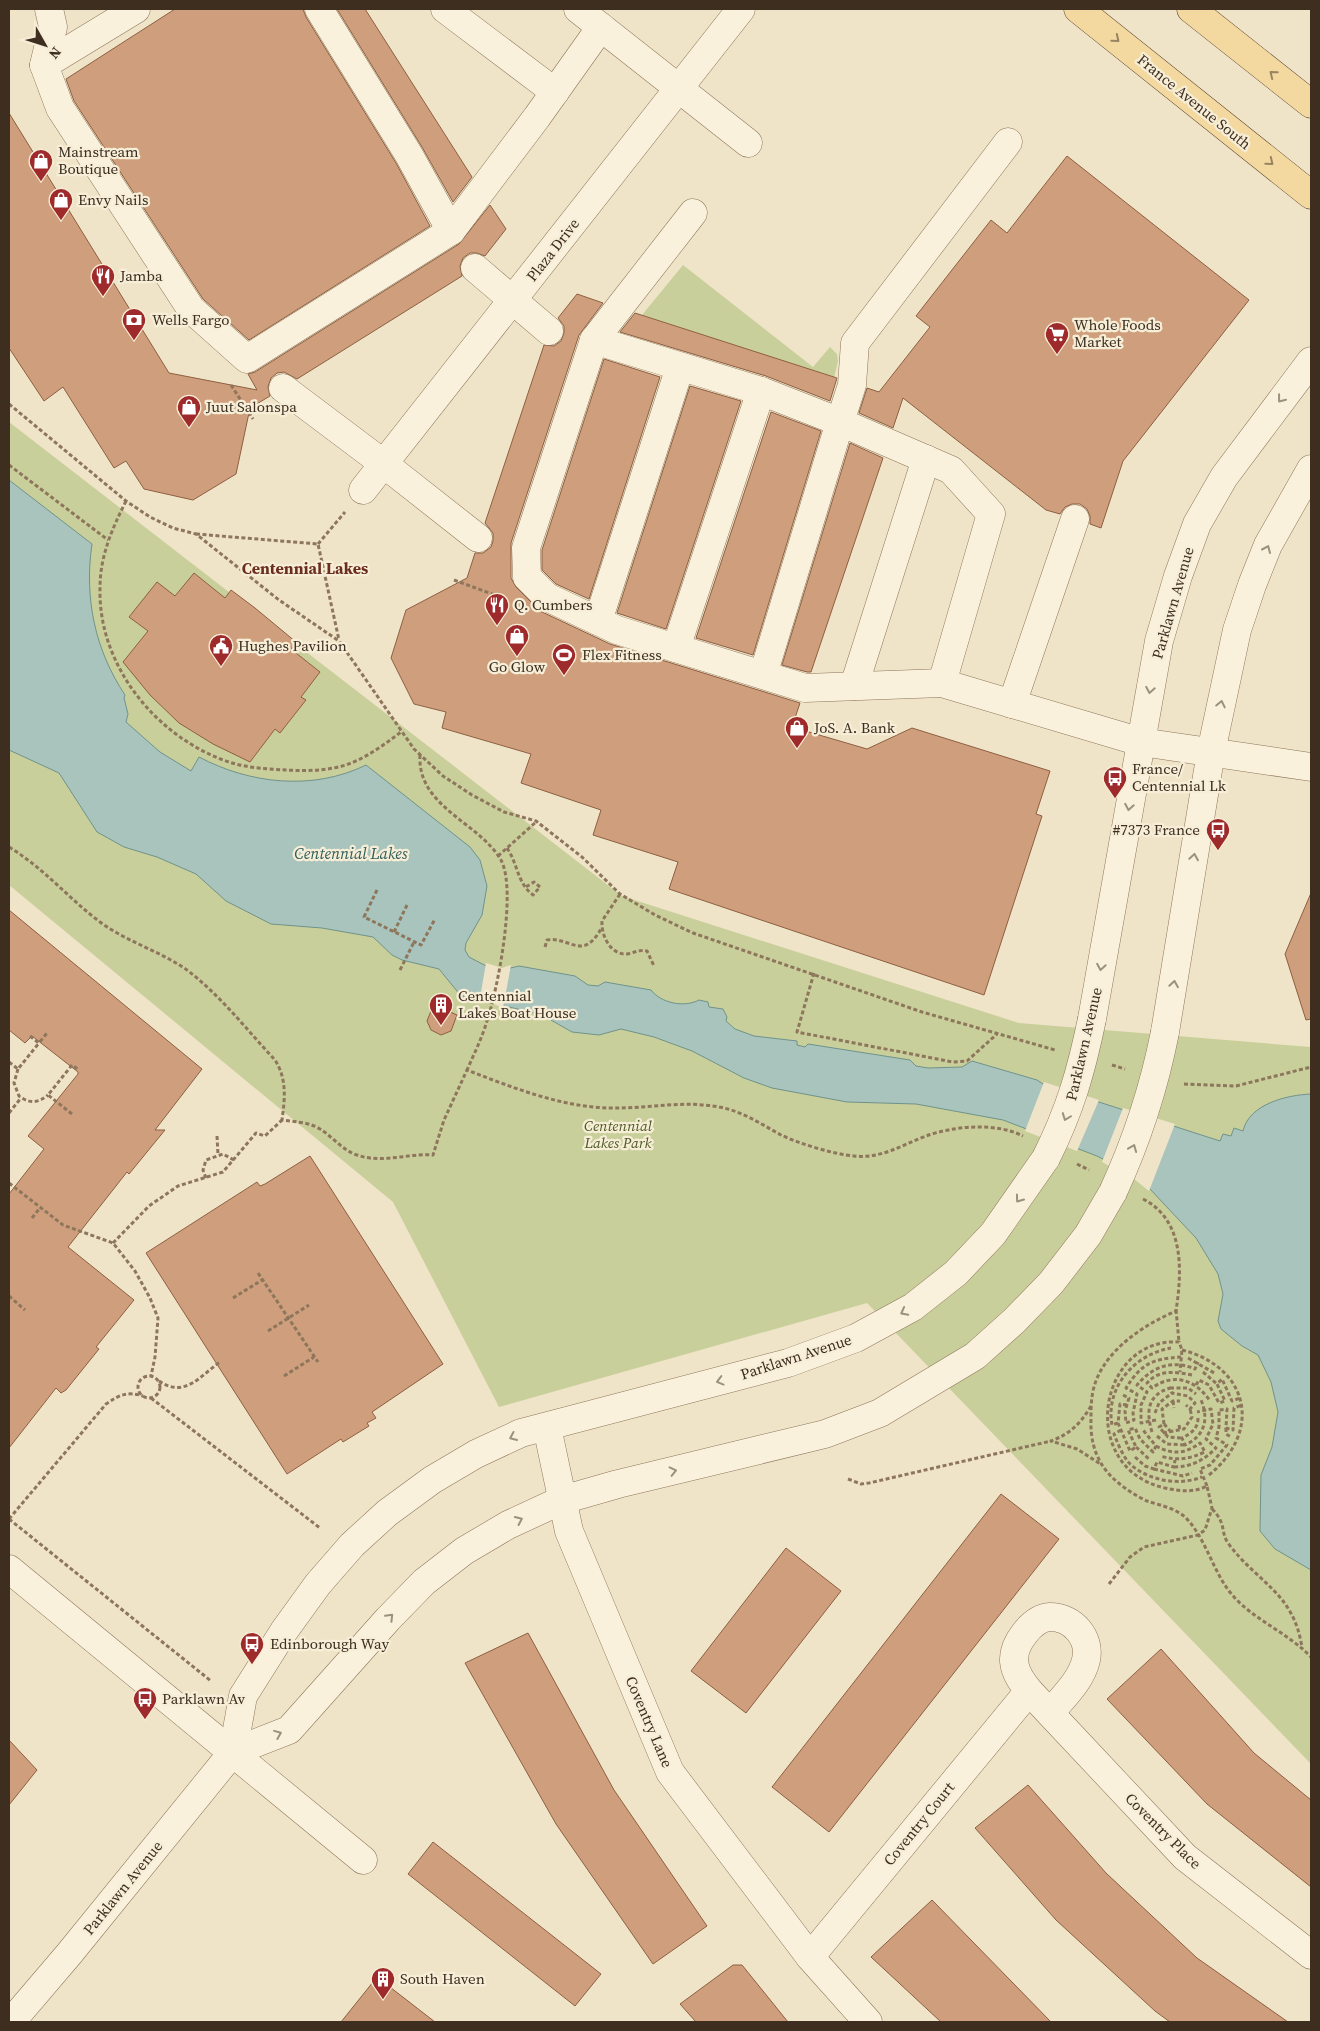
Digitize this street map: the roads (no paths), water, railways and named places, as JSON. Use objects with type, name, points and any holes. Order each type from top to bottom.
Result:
[{"type":"main road","name":"France Avenue South","points":[[1078,9],[1311,195]]},
{"type":"main road","points":[[1191,9],[1311,104]]},
{"type":"street","points":[[49,9],[53,27],[44,65],[60,108],[191,309],[247,359],[451,231],[601,27]]},
{"type":"street","points":[[44,65],[136,9]]},
{"type":"street","points":[[319,9],[408,155],[451,231]]},
{"type":"street","points":[[445,9],[555,92]]},
{"type":"street","points":[[578,9],[680,87],[748,143]]},
{"type":"street","name":"Plaza Drive","points":[[364,490],[741,9]]},
{"type":"street","points":[[763,675],[852,384],[854,343],[1008,142]]},
{"type":"street","points":[[693,214],[594,340],[526,548],[527,577],[547,596],[617,630],[805,688],[942,683],[1140,742],[1311,767]]},
{"type":"street","points":[[475,268],[549,331]]},
{"type":"street","points":[[594,340],[761,391],[840,422],[951,470],[991,514],[942,683]]},
{"type":"street","name":"Parklawn Avenue","points":[[11,2022],[69,1954],[233,1752],[243,1696],[318,1584],[352,1545],[387,1513],[439,1476],[476,1454],[521,1433],[788,1363],[856,1338],[913,1307],[956,1274],[993,1234],[1039,1150],[1064,1123],[1076,1089],[1092,1019],[1159,641],[1178,576],[1197,524],[1224,476],[1311,361]]},
{"type":"street","points":[[598,621],[680,367]]},
{"type":"street","points":[[283,388],[478,538]]},
{"type":"street","points":[[676,648],[761,391]]},
{"type":"street","points":[[854,686],[926,459]]},
{"type":"street","name":"Parklawn Avenue","points":[[233,1752],[289,1730],[388,1619],[424,1582],[464,1551],[508,1525],[562,1500],[618,1484],[825,1434],[888,1408],[975,1356],[1014,1321],[1051,1283],[1088,1235],[1125,1194],[1133,1148],[1146,1111],[1165,1032],[1211,752],[1237,630],[1252,585],[1273,536],[1311,469]]},
{"type":"street","points":[[1012,704],[1075,519]]},
{"type":"street","name":"Coventry Lane","points":[[547,1427],[569,1531],[670,1772],[810,1957],[868,2022]]},
{"type":"street","points":[[9,1569],[363,1860]]},
{"type":"street","points":[[1029,1691],[1017,1674],[1014,1659],[1019,1640],[1034,1623],[1049,1617],[1066,1621],[1080,1630],[1088,1645],[1086,1660],[1078,1679],[1050,1713]]},
{"type":"street","name":"Coventry Court","points":[[810,1957],[1029,1691]]},
{"type":"street","name":"Coventry Place","points":[[1029,1691],[1185,1857],[1311,1955]]},
{"type":"water","name":"Centennial Lakes","points":[[9,480],[92,544],[90,584],[94,623],[106,660],[125,695],[128,714],[126,722],[160,752],[191,771],[199,757],[239,773],[260,778],[303,781],[325,779],[366,765],[470,847],[480,860],[487,886],[482,915],[466,943],[465,950],[469,957],[490,968],[502,970],[519,966],[575,976],[588,985],[598,986],[605,982],[651,990],[661,998],[673,1003],[687,1004],[699,1000],[708,1002],[709,1007],[723,1009],[727,1017],[726,1021],[735,1029],[754,1036],[797,1041],[797,1045],[805,1047],[808,1044],[910,1060],[916,1066],[928,1068],[962,1067],[972,1061],[1037,1080],[1043,1084],[1220,1141],[1223,1134],[1231,1136],[1234,1128],[1243,1131],[1253,1114],[1270,1103],[1291,1096],[1311,1094],[1311,1570],[1275,1549],[1260,1531],[1261,1475],[1272,1447],[1278,1412],[1271,1382],[1258,1355],[1242,1346],[1221,1329],[1218,1321],[1223,1294],[1218,1274],[1196,1238],[1149,1188],[1116,1166],[1097,1156],[1003,1120],[916,1104],[847,1102],[772,1088],[744,1078],[692,1051],[654,1037],[621,1029],[599,1035],[572,1032],[542,1015],[505,1006],[479,995],[474,998],[461,996],[439,969],[402,960],[392,955],[373,937],[322,928],[271,924],[226,901],[196,874],[157,857],[124,847],[97,832],[59,773],[9,750]]},
{"type":"place","name":"Mainstream Boutique","points":[[41,182]]},
{"type":"place","name":"Envy Nails","points":[[61,221]]},
{"type":"place","name":"Jamba","points":[[103,297]]},
{"type":"place","name":"Wells Fargo","points":[[134,341]]},
{"type":"place","name":"Whole Foods Market","points":[[1057,355]]},
{"type":"place","name":"Juut Salonspa","points":[[189,428]]},
{"type":"place","name":"Q. Cumbers","points":[[497,626]]},
{"type":"place","name":"Go Glow","points":[[517,657]]},
{"type":"place","name":"Hughes Pavilion","points":[[221,667]]},
{"type":"place","name":"Flex Fitness","points":[[564,676]]},
{"type":"place","name":"JoS. A. Bank","points":[[797,749]]},
{"type":"place","name":"France/ Centennial Lk","points":[[1115,799]]},
{"type":"place","name":"#7373 France","points":[[1218,851]]},
{"type":"place","name":"Centennial Lakes Boat House","points":[[441,1026]]},
{"type":"place","name":"Edinborough Way","points":[[252,1665]]},
{"type":"place","name":"Parklawn Av","points":[[145,1720]]},
{"type":"place","name":"South Haven","points":[[383,2000]]},
{"type":"district","name":"Centennial Lakes","points":[[305,568]]},
{"type":"park label","name":"Centennial Lakes Park","points":[[618,1134]]}]
